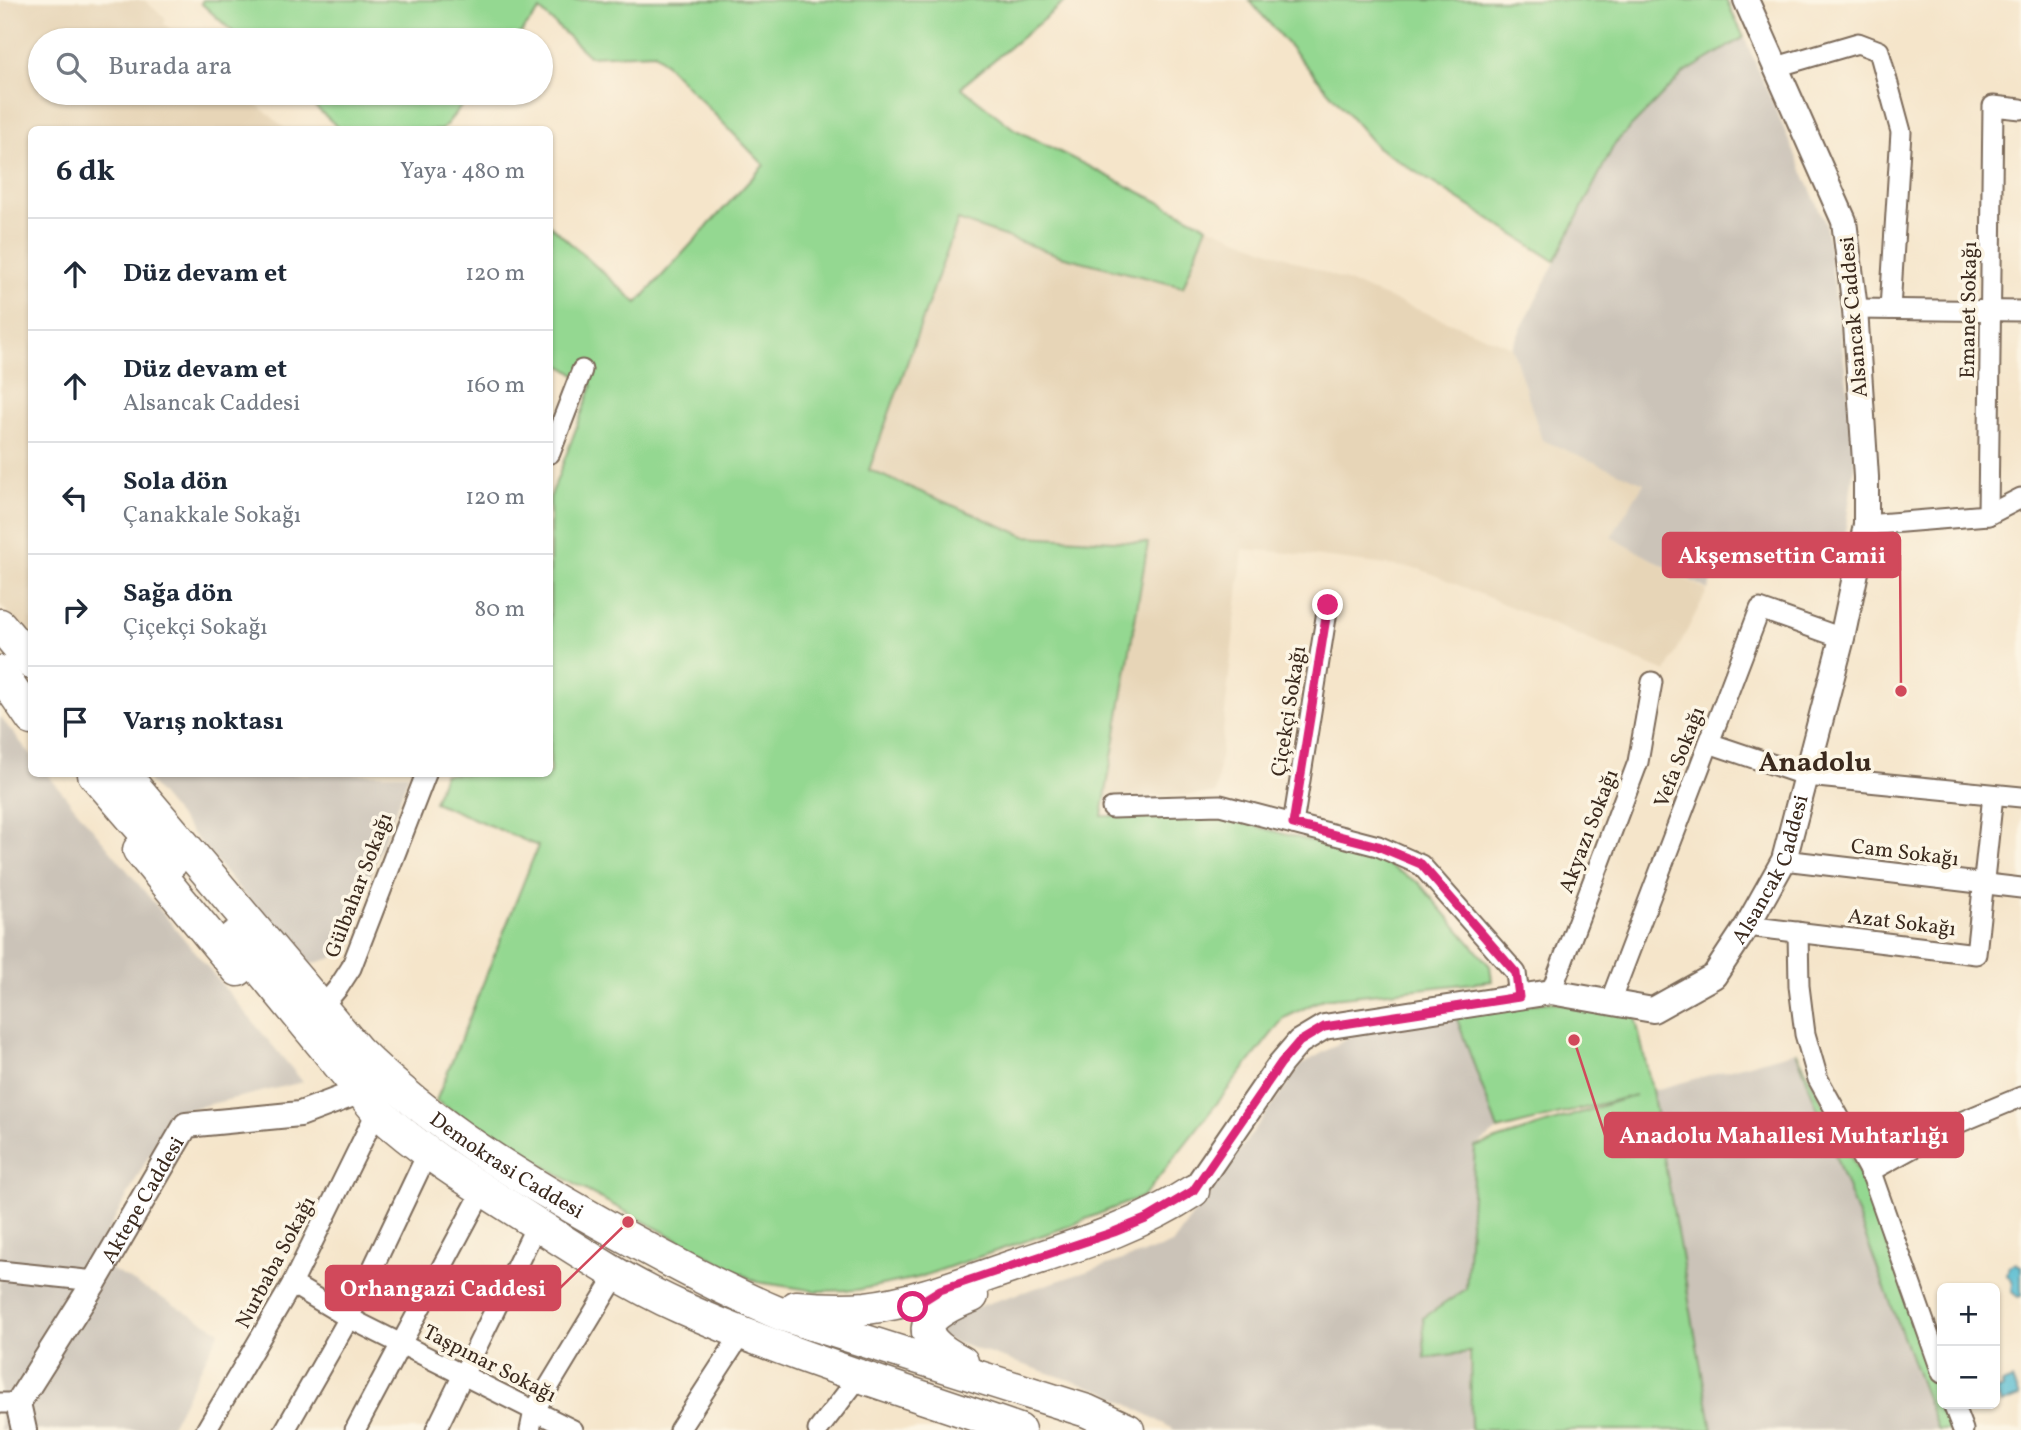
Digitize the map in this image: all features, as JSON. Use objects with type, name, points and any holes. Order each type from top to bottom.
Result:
[{"type":"main road","points":[[0,625],[28,658]]},
{"type":"main road","points":[[0,665],[28,696]]},
{"type":"main road","points":[[0,671],[28,713]]},
{"type":"main road","points":[[78,777],[287,1029],[295,1037],[306,1040],[319,1022]]},
{"type":"main road","name":"Demokrasi Caddesi","points":[[97,777],[211,909],[319,1022],[357,1050],[393,1086],[497,1163],[576,1209],[754,1303],[783,1315],[1087,1411],[1128,1430]]},
{"type":"main road","name":"Demokrasi Caddesi","points":[[126,777],[319,1022],[369,1101],[404,1136],[483,1190],[617,1274],[677,1306],[859,1377],[1019,1430]]},
{"type":"main road","points":[[754,1303],[817,1309],[868,1308],[940,1290],[1114,1232],[1148,1218],[1193,1191]]},
{"type":"main road","points":[[1007,1385],[940,1351],[931,1342],[929,1332],[930,1322],[935,1314],[947,1306],[1157,1230],[1172,1217],[1193,1191]]},
{"type":"main road","points":[[920,1396],[909,1383],[901,1365],[899,1334],[913,1307],[940,1290]]},
{"type":"street","name":"Alsancak Caddesi","points":[[1193,1191],[1281,1063],[1299,1042],[1324,1027],[1551,992],[1653,1010],[1714,976],[1747,926],[1784,860],[1843,638],[1866,525],[1866,477],[1855,309],[1844,221],[1746,0]]},
{"type":"street","points":[[1776,67],[1858,43],[1879,51],[1901,132],[1890,309]]},
{"type":"street","name":"Emanet Sokağı","points":[[1988,515],[1993,106],[2021,109]]},
{"type":"street","points":[[1855,309],[2021,311]]},
{"type":"street","points":[[553,445],[582,370]]},
{"type":"street","points":[[1866,525],[1988,515],[2021,498]]},
{"type":"street","name":"Çiçekçi Sokağı","points":[[1293,824],[1328,605]]},
{"type":"street","name":"Vefa Sokağı","points":[[1610,1002],[1760,609],[1843,638]]},
{"type":"street","name":"Akyazı Sokağı","points":[[1551,992],[1638,762],[1652,681]]},
{"type":"street","points":[[1709,743],[1807,776],[2021,797]]},
{"type":"street","name":"Gülbahar Sokağı","points":[[319,1022],[351,968],[425,777]]},
{"type":"street","name":"Azat Sokağı","points":[[1747,926],[1976,954],[1993,795]]},
{"type":"street","points":[[1112,808],[1220,805],[1378,846],[1421,864],[1516,973],[1519,997]]},
{"type":"street","name":"Cam Sokağı","points":[[1784,860],[2021,888]]},
{"type":"street","points":[[1798,932],[1799,986],[1805,1034],[1818,1079],[1869,1172],[1937,1359]]},
{"type":"street","points":[[1869,1172],[1956,1124],[2021,1097]]},
{"type":"street","name":"Aktepe Caddesi","points":[[24,1430],[9,1403],[95,1281],[186,1125],[300,1114],[369,1101]]},
{"type":"street","name":"Nurbaba Sokağı","points":[[206,1430],[292,1284],[369,1101]]},
{"type":"street","points":[[285,1430],[349,1318],[428,1152]]},
{"type":"street","points":[[355,1430],[483,1190]]},
{"type":"street","points":[[436,1430],[537,1224]]},
{"type":"street","points":[[0,1271],[95,1281]]},
{"type":"street","points":[[532,1421],[617,1274]]},
{"type":"street","name":"Taşpınar Sokağı","points":[[292,1284],[349,1318],[463,1375],[532,1421],[573,1430]]},
{"type":"street","points":[[679,1430],[742,1333]]},
{"type":"street","points":[[818,1430],[859,1377]]},
{"type":"street","points":[[1955,1409],[1963,1430]]},
{"type":"shaded area","points":[[0,0],[144,0],[166,19],[164,24],[169,28],[28,28],[28,105],[257,105],[282,126],[28,126],[28,637],[0,604]]},
{"type":"shaded area","points":[[1744,37],[1826,225],[1856,450],[1840,574],[1718,569],[1708,590],[1611,537],[1644,483],[1542,440],[1512,347],[1615,143],[1683,74]]},
{"type":"shaded area","points":[[958,219],[1061,256],[1183,287],[1207,226],[1512,347],[1542,439],[1644,482],[1614,538],[1707,591],[1666,672],[1420,569],[1243,549],[1216,794],[1105,798],[1148,544],[1025,536],[869,471]]},
{"type":"shaded area","points":[[0,717],[28,751],[28,777],[49,777],[303,1082],[172,1113],[93,1259],[220,1331],[169,1430],[0,1430]]},
{"type":"shaded area","points":[[146,777],[408,777],[355,917],[339,948],[333,958],[303,966]]},
{"type":"shaded area","points":[[1454,1011],[1498,1130],[1475,1147],[1466,1290],[1423,1318],[1426,1358],[1468,1351],[1471,1430],[1175,1430],[1106,1392],[939,1337],[943,1318],[1172,1244],[1301,1065],[1359,1032]]},
{"type":"shaded area","points":[[1796,1051],[1938,1430],[1709,1430],[1651,1091]]},
{"type":"green space","points":[[203,0],[1067,0],[961,87],[1014,129],[1207,226],[1183,287],[1061,256],[958,220],[869,470],[1025,536],[1148,543],[1102,816],[1218,816],[1377,859],[1419,883],[1490,966],[1492,981],[1323,999],[1284,1018],[1144,1196],[1061,1229],[917,1278],[857,1290],[817,1291],[757,1282],[583,1189],[436,1101],[538,846],[434,802],[443,777],[553,777],[553,490],[592,386],[553,360],[553,228],[637,303],[764,165],[655,53],[589,56],[540,10],[525,28],[229,28],[201,3]]},
{"type":"green space","points":[[1249,0],[1726,0],[1744,37],[1683,74],[1615,143],[1555,261],[1377,147]]},
{"type":"green space","points":[[313,105],[462,105],[445,126],[337,126]]},
{"type":"green space","points":[[1553,1002],[1635,1016],[1652,1090],[1712,1430],[1471,1430],[1470,1352],[1425,1358],[1423,1318],[1466,1289],[1475,1147],[1636,1095],[1498,1130],[1454,1011]]},
{"type":"green space","points":[[1796,1051],[1863,1180],[1937,1380],[1937,1409],[1948,1409],[1956,1430],[1938,1430]]},
{"type":"water","points":[[2015,1263],[2021,1266],[2021,1296],[2018,1297],[2012,1292],[2013,1283],[2007,1275],[2009,1266]]},
{"type":"water","points":[[2012,1380],[2019,1397],[2001,1404],[2002,1384]]},
{"type":"place","name":"Akşemsettin Camii","points":[[1901,691]]},
{"type":"place","name":"Anadolu Mahallesi Muhtarlığı","points":[[1574,1040]]},
{"type":"place","name":"Orhangazi Caddesi","points":[[628,1222]]},
{"type":"district","name":"Anadolu","points":[[1815,761]]},
{"type":"route","points":[[913,1307],[940,1290],[1114,1232],[1173,1205],[1193,1191],[1281,1063],[1299,1042],[1324,1027],[1519,997],[1516,973],[1421,864],[1378,846],[1293,824],[1328,605]]}]
